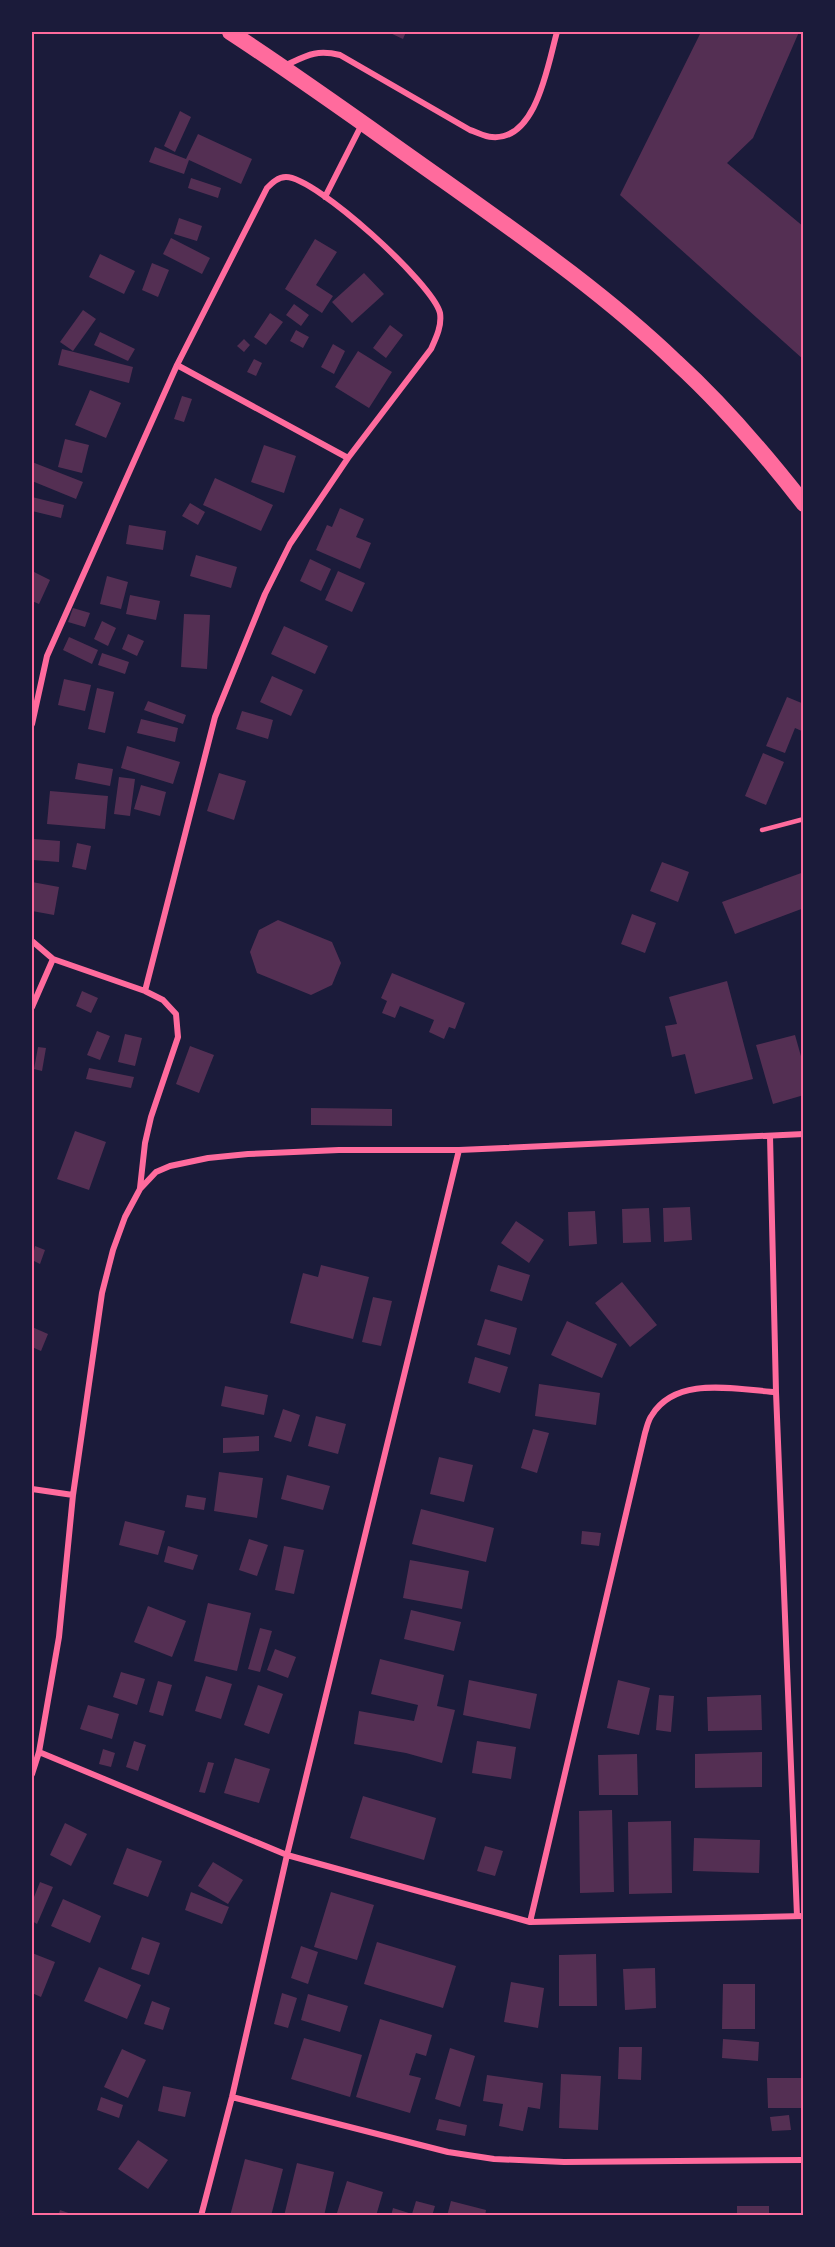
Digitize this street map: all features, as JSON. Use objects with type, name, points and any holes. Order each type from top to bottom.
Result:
[{"type":"highway","points":[[230,32],[363,123],[549,257],[627,318],[676,361],[721,407],[804,504]]},
{"type":"street","points":[[283,67],[310,53],[326,51],[340,56],[470,130],[492,137],[510,135],[527,121],[538,101],[557,32]]},
{"type":"street","points":[[325,197],[363,123]]},
{"type":"street","points":[[32,724],[47,656],[177,365],[267,188],[275,180],[286,177],[298,180],[325,197],[403,263],[432,296],[440,314],[439,330],[431,349],[348,458],[290,544],[265,594],[215,717],[145,991]]},
{"type":"street","points":[[177,365],[348,458]]},
{"type":"street","points":[[32,941],[53,959],[145,991],[163,1000],[176,1014],[178,1037],[151,1117],[145,1143],[140,1189]]},
{"type":"street","points":[[32,1007],[53,959]]},
{"type":"street","points":[[32,1774],[39,1752],[59,1637],[73,1495],[102,1293],[125,1217],[140,1189],[156,1172],[170,1166],[208,1158],[339,1150],[459,1150],[804,1134]]},
{"type":"street","points":[[39,1752],[286,1855],[530,1922],[800,1916],[776,1392],[770,1136]]},
{"type":"street","points":[[201,2216],[232,2097],[286,1855],[459,1150]]},
{"type":"street","points":[[530,1922],[651,1415],[677,1394],[696,1388],[776,1392]]},
{"type":"street","points":[[32,1489],[73,1495]]},
{"type":"street","points":[[232,2097],[448,2152],[494,2159],[564,2162],[804,2160]]},
{"type":"lane","points":[[762,830],[804,819]]},
{"type":"building","points":[[388,32],[406,32],[403,39]]},
{"type":"building","points":[[701,32],[799,32],[753,138],[727,163],[804,227],[804,360],[620,195]]},
{"type":"building","points":[[180,111],[191,117],[175,152],[164,146]]},
{"type":"building","points":[[198,134],[252,159],[241,184],[189,160],[184,174],[149,162],[155,147],[186,159]]},
{"type":"building","points":[[191,178],[221,188],[218,198],[188,188]]},
{"type":"building","points":[[179,218],[202,226],[197,241],[174,234]]},
{"type":"building","points":[[171,238],[210,258],[202,274],[163,254]]},
{"type":"building","points":[[315,239],[337,252],[316,285],[333,296],[322,313],[285,289]]},
{"type":"building","points":[[100,254],[135,271],[124,294],[89,277]]},
{"type":"building","points":[[152,263],[169,270],[158,297],[142,290]]},
{"type":"building","points":[[364,273],[384,294],[352,323],[332,302]]},
{"type":"building","points":[[294,304],[309,315],[301,326],[286,315]]},
{"type":"building","points":[[83,310],[96,319],[73,351],[60,342]]},
{"type":"building","points":[[270,313],[283,322],[266,345],[254,337]]},
{"type":"building","points":[[390,325],[403,335],[386,358],[373,348]]},
{"type":"building","points":[[296,330],[309,337],[303,348],[290,341]]},
{"type":"building","points":[[100,332],[135,349],[128,361],[94,345]]},
{"type":"building","points":[[244,339],[250,345],[244,352],[237,346]]},
{"type":"building","points":[[333,344],[345,351],[334,374],[321,367]]},
{"type":"building","points":[[62,349],[133,367],[129,383],[58,365]]},
{"type":"building","points":[[358,351],[392,372],[369,408],[335,387]]},
{"type":"building","points":[[254,359],[262,363],[256,376],[247,372]]},
{"type":"building","points":[[90,390],[121,403],[106,438],[75,425]]},
{"type":"building","points":[[182,396],[192,399],[184,422],[174,419]]},
{"type":"building","points":[[65,439],[89,445],[82,473],[58,467]]},
{"type":"building","points":[[264,445],[296,456],[284,493],[251,482]]},
{"type":"building","points":[[32,462],[83,482],[76,499],[32,481]]},
{"type":"building","points":[[215,478],[273,505],[261,531],[203,505]]},
{"type":"building","points":[[32,497],[64,505],[61,518],[32,511]]},
{"type":"building","points":[[190,503],[205,512],[198,525],[182,516]]},
{"type":"building","points":[[340,508],[364,519],[356,537],[371,543],[360,569],[316,550],[327,525],[332,527]]},
{"type":"building","points":[[129,525],[166,531],[163,550],[126,544]]},
{"type":"building","points":[[196,555],[237,567],[231,588],[190,576]]},
{"type":"building","points":[[310,559],[331,569],[321,591],[300,581]]},
{"type":"building","points":[[32,571],[50,580],[39,604],[32,601]]},
{"type":"building","points":[[338,571],[365,583],[352,612],[325,600]]},
{"type":"building","points":[[107,576],[128,582],[121,609],[100,604]]},
{"type":"building","points":[[130,595],[160,601],[156,620],[126,614]]},
{"type":"building","points":[[73,608],[90,613],[85,627],[68,622]]},
{"type":"building","points":[[184,614],[210,615],[207,669],[181,667]]},
{"type":"building","points":[[102,621],[116,628],[108,646],[94,639]]},
{"type":"building","points":[[284,626],[328,646],[315,674],[271,654]]},
{"type":"building","points":[[128,634],[144,641],[137,656],[122,649]]},
{"type":"building","points":[[69,637],[98,650],[92,664],[63,650]]},
{"type":"building","points":[[102,653],[129,662],[125,674],[98,665]]},
{"type":"building","points":[[272,676],[303,690],[291,716],[260,702]]},
{"type":"building","points":[[64,679],[91,685],[85,711],[58,705]]},
{"type":"building","points":[[97,688],[114,692],[105,733],[88,729]]},
{"type":"building","points":[[787,697],[804,704],[804,732],[795,728],[785,753],[766,746]]},
{"type":"building","points":[[148,701],[186,715],[183,724],[144,710]]},
{"type":"building","points":[[242,711],[273,720],[268,739],[236,729]]},
{"type":"building","points":[[141,719],[178,728],[175,742],[137,733]]},
{"type":"building","points":[[127,746],[180,762],[173,784],[121,768]]},
{"type":"building","points":[[763,753],[784,762],[766,805],[745,796]]},
{"type":"building","points":[[78,763],[113,769],[110,786],[75,779]]},
{"type":"building","points":[[219,773],[246,781],[234,820],[207,811]]},
{"type":"building","points":[[119,777],[135,779],[130,816],[114,814]]},
{"type":"building","points":[[141,785],[166,792],[160,816],[134,809]]},
{"type":"building","points":[[50,791],[108,796],[105,829],[47,824]]},
{"type":"building","points":[[34,839],[60,841],[59,862],[33,860]]},
{"type":"building","points":[[77,843],[91,846],[86,870],[72,867]]},
{"type":"building","points":[[662,862],[689,872],[678,902],[650,891]]},
{"type":"building","points":[[804,872],[804,908],[735,934],[722,902]]},
{"type":"building","points":[[32,882],[59,887],[54,915],[32,911]]},
{"type":"building","points":[[632,914],[656,923],[645,953],[621,944]]},
{"type":"building","points":[[278,920],[332,942],[341,963],[332,985],[311,995],[257,973],[250,952],[259,930]]},
{"type":"building","points":[[392,973],[465,1003],[455,1029],[449,1027],[444,1039],[429,1032],[434,1020],[400,1006],[395,1018],[382,1013],[387,1001],[381,998]]},
{"type":"building","points":[[727,981],[753,1079],[695,1094],[685,1054],[672,1057],[665,1026],[677,1024],[669,997]]},
{"type":"building","points":[[82,991],[98,998],[91,1013],[76,1006]]},
{"type":"building","points":[[97,1031],[110,1036],[100,1060],[87,1055]]},
{"type":"building","points":[[125,1034],[142,1038],[135,1066],[118,1062]]},
{"type":"building","points":[[795,1035],[804,1067],[804,1095],[773,1104],[756,1045]]},
{"type":"building","points":[[190,1046],[214,1055],[199,1093],[176,1084]]},
{"type":"building","points":[[38,1047],[46,1048],[42,1071],[34,1069]]},
{"type":"building","points":[[89,1068],[134,1077],[131,1088],[86,1079]]},
{"type":"building","points":[[311,1108],[392,1109],[392,1126],[311,1125]]},
{"type":"building","points":[[75,1131],[106,1142],[89,1190],[57,1179]]},
{"type":"building","points":[[690,1207],[692,1240],[664,1242],[663,1208]]},
{"type":"building","points":[[649,1208],[651,1242],[623,1243],[622,1209]]},
{"type":"building","points":[[595,1211],[597,1244],[569,1246],[568,1212]]},
{"type":"building","points":[[516,1221],[544,1240],[529,1263],[501,1243]]},
{"type":"building","points":[[35,1246],[45,1250],[40,1264],[32,1260]]},
{"type":"building","points":[[321,1265],[369,1277],[353,1339],[290,1323],[303,1273],[318,1277]]},
{"type":"building","points":[[498,1265],[530,1275],[522,1301],[490,1291]]},
{"type":"building","points":[[622,1282],[657,1325],[630,1347],[595,1303]]},
{"type":"building","points":[[373,1297],[392,1301],[381,1346],[362,1342]]},
{"type":"building","points":[[485,1319],[517,1328],[510,1355],[477,1345]]},
{"type":"building","points":[[567,1321],[617,1344],[602,1378],[551,1355]]},
{"type":"building","points":[[32,1327],[48,1334],[41,1351],[32,1347]]},
{"type":"building","points":[[475,1357],[508,1367],[500,1393],[468,1383]]},
{"type":"building","points":[[539,1384],[600,1393],[596,1425],[535,1416]]},
{"type":"building","points":[[225,1386],[268,1395],[264,1415],[221,1406]]},
{"type":"building","points":[[283,1409],[300,1415],[291,1442],[274,1437]]},
{"type":"building","points":[[316,1416],[346,1424],[338,1454],[308,1446]]},
{"type":"building","points":[[533,1429],[549,1433],[537,1473],[521,1468]]},
{"type":"building","points":[[259,1436],[259,1451],[223,1453],[223,1438]]},
{"type":"building","points":[[439,1457],[473,1465],[464,1502],[430,1494]]},
{"type":"building","points":[[219,1472],[263,1478],[257,1518],[214,1511]]},
{"type":"building","points":[[287,1475],[330,1486],[323,1510],[281,1499]]},
{"type":"building","points":[[187,1495],[206,1498],[204,1510],[185,1507]]},
{"type":"building","points":[[421,1509],[494,1528],[486,1562],[412,1544]]},
{"type":"building","points":[[125,1521],[165,1531],[158,1555],[119,1545]]},
{"type":"building","points":[[582,1531],[601,1533],[599,1546],[581,1544]]},
{"type":"building","points":[[249,1539],[268,1545],[257,1576],[239,1570]]},
{"type":"building","points":[[168,1546],[198,1555],[193,1570],[164,1562]]},
{"type":"building","points":[[284,1546],[304,1550],[294,1594],[275,1590]]},
{"type":"building","points":[[410,1560],[469,1571],[462,1609],[403,1598]]},
{"type":"building","points":[[208,1603],[251,1613],[237,1671],[194,1661]]},
{"type":"building","points":[[148,1606],[186,1621],[172,1657],[134,1642]]},
{"type":"building","points":[[411,1610],[461,1622],[454,1651],[404,1639]]},
{"type":"building","points":[[260,1628],[272,1631],[260,1672],[248,1669]]},
{"type":"building","points":[[275,1649],[296,1657],[288,1678],[267,1670]]},
{"type":"building","points":[[380,1659],[444,1675],[437,1706],[455,1710],[442,1763],[406,1753],[354,1744],[359,1711],[414,1721],[418,1705],[371,1694]]},
{"type":"building","points":[[121,1672],[145,1679],[137,1705],[113,1697]]},
{"type":"building","points":[[206,1676],[232,1684],[221,1719],[195,1711]]},
{"type":"building","points":[[469,1680],[537,1694],[530,1729],[463,1715]]},
{"type":"building","points":[[618,1680],[650,1688],[639,1735],[607,1728]]},
{"type":"building","points":[[158,1681],[172,1685],[163,1716],[149,1712]]},
{"type":"building","points":[[258,1685],[283,1694],[269,1734],[244,1725]]},
{"type":"building","points":[[659,1695],[674,1696],[671,1732],[656,1730]]},
{"type":"building","points":[[761,1695],[762,1730],[708,1731],[707,1697]]},
{"type":"building","points":[[88,1705],[119,1714],[112,1739],[80,1729]]},
{"type":"building","points":[[134,1741],[146,1745],[138,1771],[126,1767]]},
{"type":"building","points":[[477,1741],[516,1747],[511,1779],[472,1773]]},
{"type":"building","points":[[103,1749],[115,1753],[111,1767],[99,1764]]},
{"type":"building","points":[[762,1752],[762,1787],[695,1788],[695,1754]]},
{"type":"building","points":[[637,1754],[638,1795],[599,1795],[598,1755]]},
{"type":"building","points":[[235,1758],[270,1769],[259,1803],[224,1793]]},
{"type":"building","points":[[208,1762],[214,1763],[205,1793],[199,1792]]},
{"type":"building","points":[[363,1796],[436,1818],[424,1860],[350,1838]]},
{"type":"building","points":[[612,1810],[614,1892],[580,1893],[579,1811]]},
{"type":"building","points":[[671,1821],[672,1893],[629,1894],[628,1822]]},
{"type":"building","points":[[65,1823],[87,1834],[71,1866],[50,1855]]},
{"type":"building","points":[[694,1838],[760,1840],[759,1873],[693,1871]]},
{"type":"building","points":[[485,1846],[503,1851],[495,1876],[477,1871]]},
{"type":"building","points":[[127,1848],[162,1861],[148,1897],[113,1884]]},
{"type":"building","points":[[213,1862],[243,1880],[228,1904],[198,1886]]},
{"type":"building","points":[[40,1882],[53,1887],[37,1924],[32,1921],[32,1902]]},
{"type":"building","points":[[191,1892],[229,1907],[222,1924],[185,1910]]},
{"type":"building","points":[[331,1892],[374,1905],[357,1960],[314,1947]]},
{"type":"building","points":[[63,1899],[101,1916],[90,1943],[51,1926]]},
{"type":"building","points":[[142,1937],[160,1943],[149,1975],[131,1969]]},
{"type":"building","points":[[377,1942],[456,1966],[443,2008],[364,1984]]},
{"type":"building","points":[[301,1946],[318,1952],[308,1984],[291,1978]]},
{"type":"building","points":[[32,1953],[55,1962],[41,1997],[32,1993]]},
{"type":"building","points":[[596,1954],[597,2006],[559,2006],[559,1955]]},
{"type":"building","points":[[99,1967],[141,1985],[127,2019],[84,2001]]},
{"type":"building","points":[[655,1968],[656,2008],[625,2010],[623,1969]]},
{"type":"building","points":[[511,1982],[544,1988],[538,2028],[504,2022]]},
{"type":"building","points":[[723,1984],[755,1984],[755,2029],[722,2029]]},
{"type":"building","points":[[282,1993],[297,1998],[288,2028],[274,2024]]},
{"type":"building","points":[[308,1994],[348,2006],[340,2032],[301,2020]]},
{"type":"building","points":[[152,2001],[170,2008],[163,2030],[144,2024]]},
{"type":"building","points":[[380,2019],[432,2035],[426,2056],[416,2053],[409,2075],[421,2078],[410,2113],[356,2097]]},
{"type":"building","points":[[304,2038],[362,2055],[350,2097],[291,2079]]},
{"type":"building","points":[[723,2039],[759,2042],[758,2061],[722,2058]]},
{"type":"building","points":[[619,2047],[642,2047],[641,2080],[618,2079]]},
{"type":"building","points":[[450,2048],[475,2056],[460,2107],[435,2099]]},
{"type":"building","points":[[122,2049],[146,2060],[128,2098],[104,2087]]},
{"type":"building","points":[[561,2074],[601,2076],[598,2130],[559,2128]]},
{"type":"building","points":[[487,2075],[543,2083],[540,2109],[528,2107],[523,2131],[499,2126],[503,2104],[483,2101]]},
{"type":"building","points":[[767,2078],[804,2078],[804,2108],[768,2108]]},
{"type":"building","points":[[163,2086],[191,2092],[185,2117],[158,2111]]},
{"type":"building","points":[[101,2097],[123,2105],[119,2118],[97,2110]]},
{"type":"building","points":[[789,2115],[791,2130],[772,2131],[770,2117]]},
{"type":"building","points":[[439,2119],[467,2125],[465,2136],[436,2130]]},
{"type":"building","points":[[138,2140],[168,2160],[148,2189],[118,2169]]},
{"type":"building","points":[[245,2159],[283,2169],[271,2216],[230,2216]]},
{"type":"building","points":[[297,2163],[334,2172],[324,2216],[284,2216]]},
{"type":"building","points":[[347,2181],[383,2192],[376,2216],[336,2216]]},
{"type":"building","points":[[416,2201],[435,2206],[432,2216],[391,2216],[393,2208],[412,2214]]},
{"type":"building","points":[[451,2201],[486,2210],[485,2216],[447,2216]]},
{"type":"building","points":[[737,2206],[769,2206],[769,2216],[737,2216]]},
{"type":"building","points":[[60,2210],[74,2216],[65,2216],[59,2213]]}]
